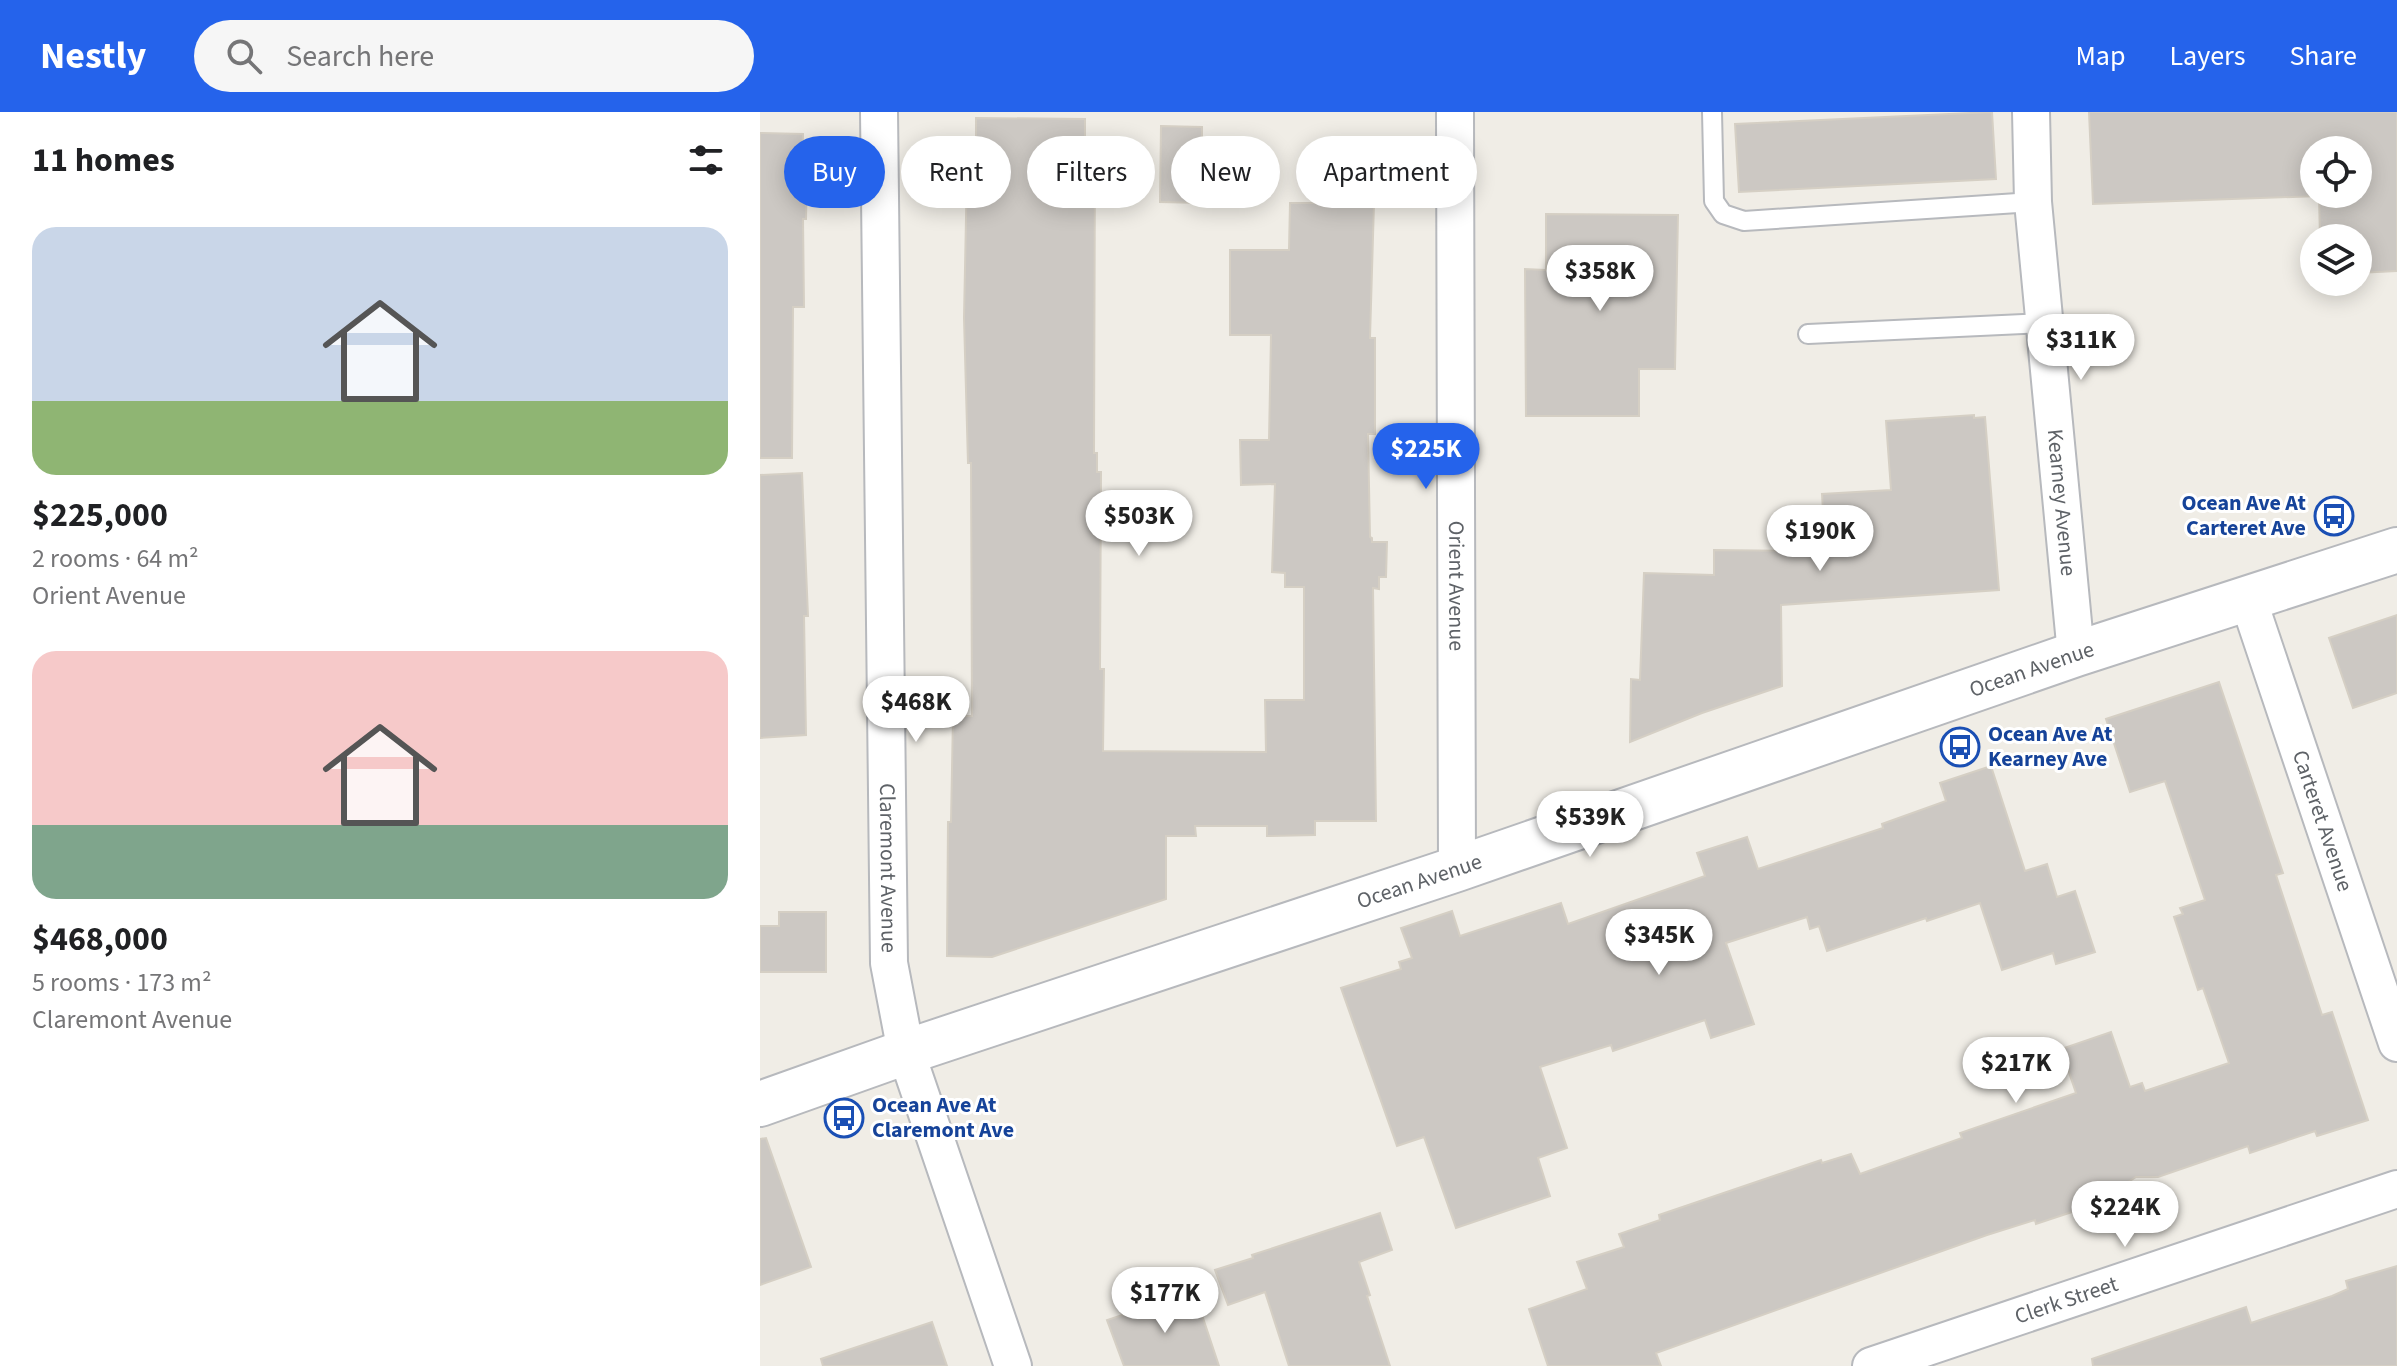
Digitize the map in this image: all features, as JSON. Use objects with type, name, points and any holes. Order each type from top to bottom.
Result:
[{"type":"street","name":"Claremont Avenue","points":[[879,112],[889,963],[906,1052],[1013,1366]]},
{"type":"street","name":"Orient Avenue","points":[[1455,112],[1457,869]]},
{"type":"street","name":"Kearney Avenue","points":[[2031,112],[2033,202],[2076,654]]},
{"type":"street","name":"Ocean Avenue","points":[[760,1104],[906,1052],[1457,869],[2076,654],[2397,550]]},
{"type":"street","name":"Carteret Avenue","points":[[2248,599],[2397,1043]]},
{"type":"street","name":"Clerk Street","points":[[1871,1366],[2397,1189]]},
{"type":"lane","points":[[1712,112],[1714,201],[1723,214],[1744,221],[2033,202]]},
{"type":"lane","points":[[1808,334],[2045,323]]},
{"type":"building","points":[[1992,112],[1996,179],[1739,192],[1735,124]]},
{"type":"building","points":[[2089,112],[2397,112],[2397,271],[2372,272],[2372,224],[2320,224],[2319,208],[2372,208],[2372,136],[2300,136],[2300,197],[2093,204]]},
{"type":"building","points":[[976,118],[1085,119],[1085,136],[1027,136],[1027,208],[1095,208],[1094,453],[1097,453],[1097,472],[1101,472],[1100,669],[1104,669],[1103,751],[1266,752],[1265,700],[1304,700],[1304,587],[1285,587],[1285,573],[1272,572],[1275,484],[1241,485],[1240,440],[1269,440],[1271,335],[1230,335],[1230,250],[1289,250],[1290,203],[1296,203],[1296,208],[1374,208],[1370,338],[1375,338],[1375,434],[1368,434],[1370,537],[1372,542],[1387,542],[1386,577],[1379,577],[1379,589],[1373,588],[1376,821],[1315,821],[1315,835],[1267,836],[1267,826],[1195,826],[1196,836],[1166,836],[1166,899],[992,957],[947,956],[953,716],[972,716],[971,463],[968,463],[964,318],[966,208],[1011,208],[1011,136],[976,136]]},
{"type":"building","points":[[1161,126],[1202,127],[1202,136],[1171,136],[1171,202],[1160,202]]},
{"type":"building","points":[[760,133],[803,134],[784,136],[784,208],[806,208],[806,219],[803,219],[804,307],[793,307],[792,458],[760,458]]},
{"type":"building","points":[[1546,214],[1678,215],[1675,369],[1639,369],[1639,416],[1526,416],[1525,269],[1546,270]]},
{"type":"building","points":[[1974,415],[1974,418],[1985,417],[1999,590],[1781,605],[1782,686],[1630,742],[1631,679],[1640,680],[1644,573],[1714,575],[1714,550],[1793,551],[1790,513],[1823,511],[1822,494],[1891,490],[1886,421]]},
{"type":"building","points":[[802,473],[808,616],[804,616],[806,735],[760,738],[760,475]]},
{"type":"building","points":[[2397,615],[2397,693],[2353,708],[2329,638]]},
{"type":"building","points":[[2219,682],[2283,873],[2276,875],[2322,1015],[2332,1012],[2368,1120],[2317,1136],[2315,1131],[2250,1153],[2248,1146],[2158,1177],[2136,1177],[2093,1205],[2036,1224],[2035,1220],[1987,1235],[1656,1353],[1661,1366],[1548,1366],[1529,1309],[1587,1289],[1577,1262],[1624,1247],[1619,1234],[1660,1220],[1659,1215],[1821,1160],[1822,1163],[1851,1154],[1860,1174],[1962,1138],[1960,1133],[2076,1093],[2061,1049],[2111,1032],[2130,1087],[2142,1083],[2145,1091],[2229,1063],[2203,988],[2198,990],[2174,917],[2183,914],[2180,908],[2205,900],[2165,781],[2130,792],[2106,719]]},
{"type":"building","points":[[1991,766],[2025,871],[2047,864],[2057,897],[2075,891],[2095,952],[2056,964],[2053,953],[2002,970],[1980,903],[1827,951],[1819,926],[1810,929],[1807,917],[1726,943],[1754,1024],[1711,1038],[1705,1020],[1613,1051],[1611,1045],[1540,1067],[1567,1148],[1538,1158],[1550,1196],[1456,1228],[1424,1137],[1397,1146],[1341,988],[1401,969],[1399,962],[1412,958],[1401,928],[1452,911],[1460,936],[1561,903],[1568,924],[1705,876],[1697,853],[1747,837],[1758,869],[1883,828],[1882,824],[1946,801],[1940,783]]},
{"type":"building","points":[[779,912],[826,912],[826,972],[760,972],[760,926],[779,926]]},
{"type":"building","points":[[766,1138],[811,1267],[760,1285],[760,1139]]},
{"type":"building","points":[[1380,1213],[1392,1250],[1359,1262],[1390,1366],[1289,1366],[1265,1292],[1228,1305],[1215,1270]]},
{"type":"building","points":[[2397,1266],[2397,1366],[2093,1366],[2092,1359],[2246,1307],[2251,1323],[2348,1289],[2346,1281]]},
{"type":"building","points":[[1194,1291],[1219,1366],[1124,1366],[1107,1320]]},
{"type":"building","points":[[932,1322],[947,1366],[823,1366],[821,1359]]},
{"type":"place","name":"Ocean Ave At Carteret Ave","points":[[2334,516]]},
{"type":"place","name":"Ocean Ave At Kearney Ave","points":[[1960,747]]},
{"type":"place","name":"Ocean Ave At Claremont Ave","points":[[844,1118]]}]
